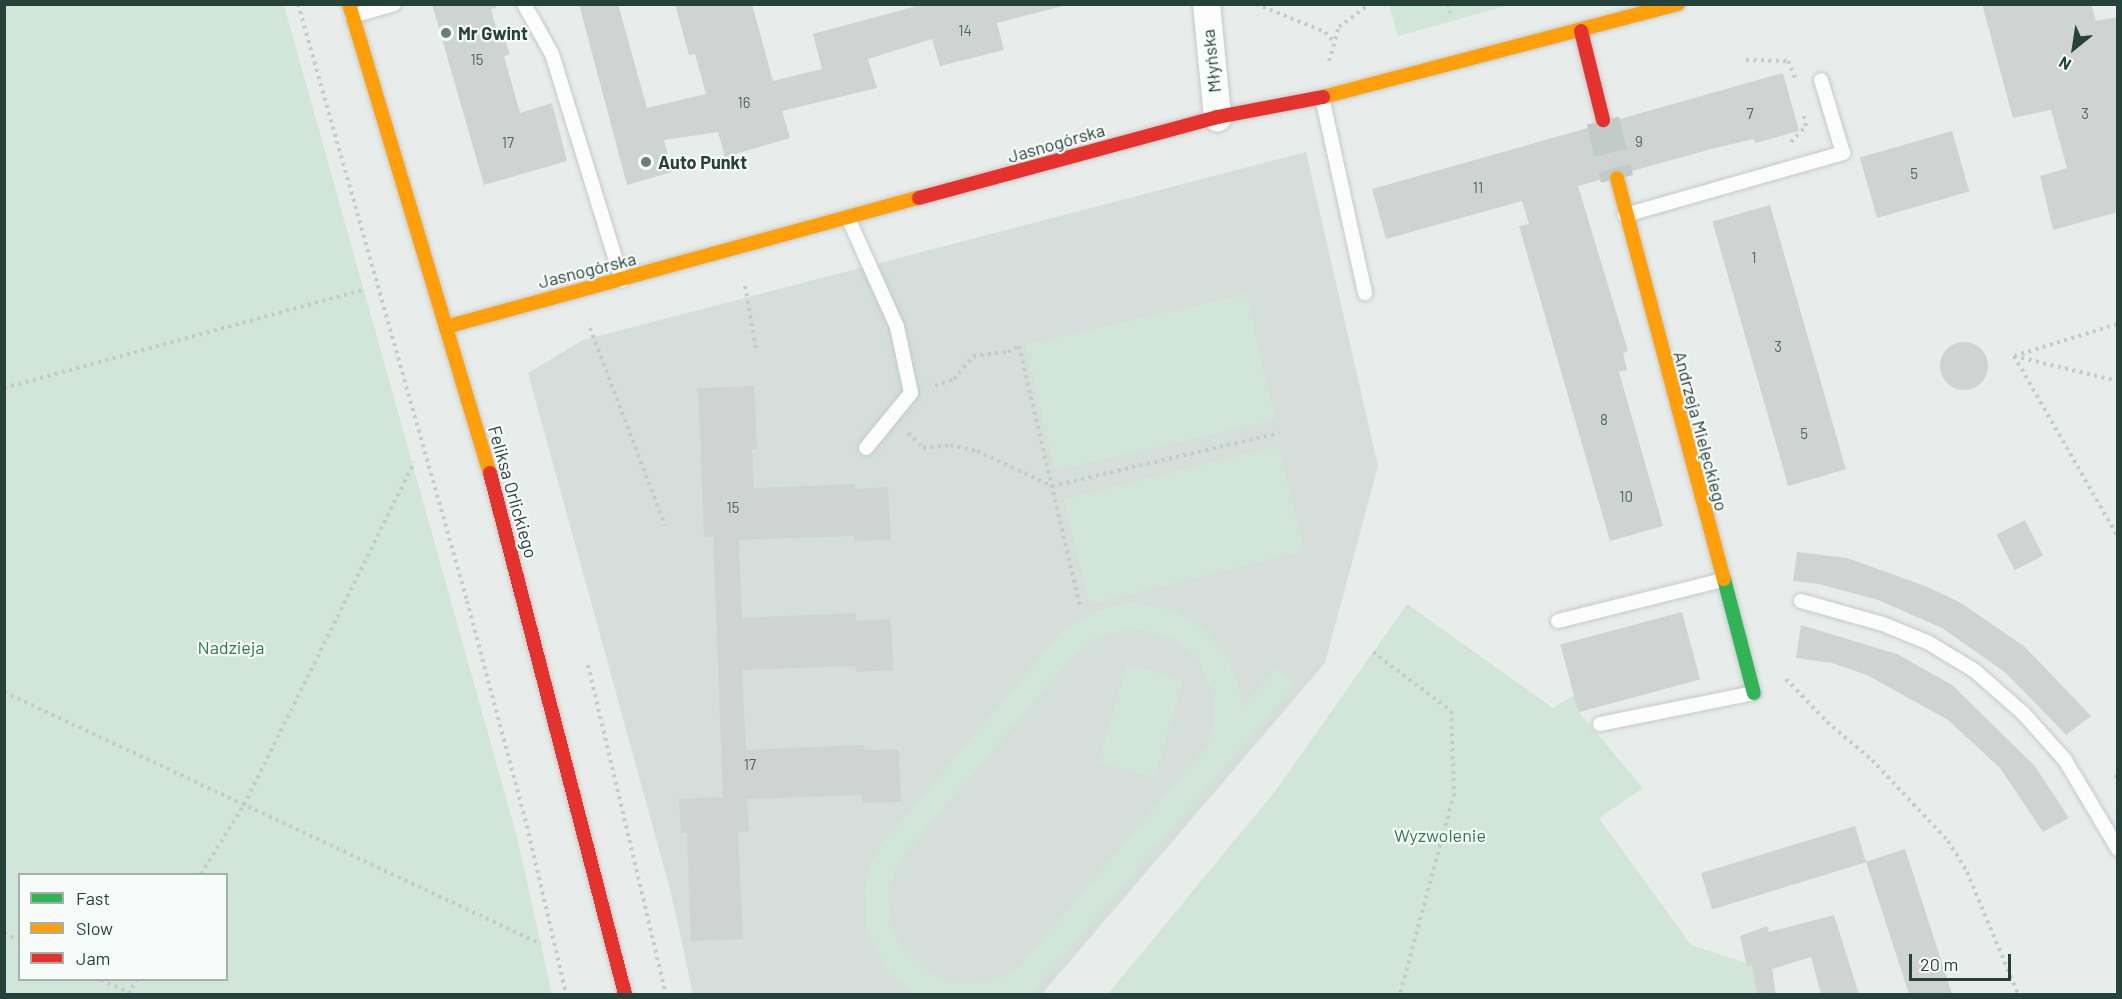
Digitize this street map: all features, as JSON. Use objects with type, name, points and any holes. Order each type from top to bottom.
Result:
[{"type":"street","name":"Młyńska","points":[[1206,4],[1217,117]]},
{"type":"street","name":"Jasnogórska","points":[[446,327],[849,220],[1217,117],[1322,97],[1678,4]]},
{"type":"street","name":"Feliksa Orlickiego","points":[[350,10],[495,489],[625,994]]},
{"type":"street","points":[[1581,31],[1602,120]]},
{"type":"street","name":"Andrzeja Mielęckiego","points":[[1617,178],[1722,580],[1754,693]]},
{"type":"lane","points":[[350,10],[394,4]]},
{"type":"lane","points":[[524,4],[552,54],[622,280]]},
{"type":"lane","points":[[1625,215],[1843,153],[1821,81]]},
{"type":"lane","points":[[1322,97],[1365,293]]},
{"type":"lane","points":[[849,220],[897,327],[910,393],[866,448]]},
{"type":"lane","points":[[1558,621],[1722,580]]},
{"type":"lane","points":[[1801,601],[1883,624],[1929,643],[1975,671],[2023,713],[2065,760],[2118,849]]},
{"type":"lane","points":[[1600,724],[1754,693]]},
{"type":"path","points":[[298,4],[467,601],[527,826],[566,994]]},
{"type":"path","points":[[1256,4],[1325,32],[1333,41]]},
{"type":"path","points":[[1322,97],[1333,41],[1351,15],[1369,4]]},
{"type":"path","points":[[1448,4],[1450,13]]},
{"type":"path","points":[[1746,60],[1788,61],[1800,87]]},
{"type":"path","points":[[1782,146],[1791,143],[1806,126],[1803,107]]},
{"type":"path","points":[[745,286],[756,350]]},
{"type":"path","points":[[4,388],[365,289]]},
{"type":"path","points":[[2014,356],[2118,324]]},
{"type":"path","points":[[590,328],[665,525]]},
{"type":"path","points":[[910,393],[945,385],[973,356],[1008,352],[1019,346],[1080,607]]},
{"type":"path","points":[[2014,356],[2118,381]]},
{"type":"path","points":[[2014,356],[2118,537]]},
{"type":"path","points":[[891,417],[923,448],[950,445],[977,451],[1052,486],[1279,433]]},
{"type":"path","points":[[202,873],[244,805],[414,462]]},
{"type":"path","points":[[1373,652],[1451,711],[1455,794],[1400,994]]},
{"type":"path","points":[[588,665],[666,994]]},
{"type":"path","points":[[1782,675],[1827,722],[1872,760],[1948,841],[1968,872],[2018,994]]},
{"type":"path","points":[[4,692],[541,944]]},
{"type":"path","points":[[2116,775],[2118,786]]},
{"type":"path","points":[[4,933],[18,939]]},
{"type":"path","points":[[103,981],[130,994]]},
{"type":"shaded area","points":[[1306,152],[1378,466],[1325,663],[1042,994],[693,994],[671,893],[528,373],[583,340]]},
{"type":"green space","name":"Nadzieja","points":[[5,4],[284,5],[517,837],[552,994],[5,994]]},
{"type":"green space","points":[[1389,4],[1510,5],[1398,36]]},
{"type":"green space","points":[[1246,294],[1275,420],[1055,471],[1026,345]]},
{"type":"green space","points":[[1278,446],[1304,551],[1090,604],[1064,499]]},
{"type":"green space","points":[[1130,602],[1172,610],[1201,626],[1226,655],[1239,689],[1241,709],[1276,668],[1296,684],[1031,994],[915,994],[889,974],[866,929],[865,881],[878,848],[1061,632],[1094,611]],"holes":[[[1133,628],[1174,639],[1199,660],[1214,695],[1215,723],[1206,747],[1018,967],[1000,978],[974,984],[956,983],[930,974],[900,945],[890,922],[888,891],[899,861],[1072,657],[1094,639]]]},
{"type":"green space","name":"Wyzwolenie","points":[[1407,604],[1553,708],[1574,695],[1578,711],[1643,788],[1599,818],[1691,945],[1752,965],[1757,994],[1108,994],[1276,790]]},
{"type":"green space","points":[[1127,664],[1183,680],[1155,778],[1099,762]]},
{"type":"building","points":[[432,4],[495,4],[496,8],[491,9],[499,40],[505,40],[510,54],[504,56],[520,113],[552,103],[567,161],[484,185]]},
{"type":"building","points":[[579,4],[618,4],[647,108],[706,94],[695,54],[689,55],[675,4],[752,4],[773,81],[822,69],[813,34],[924,4],[1067,5],[997,23],[1004,50],[940,66],[932,39],[868,59],[877,88],[782,111],[790,138],[725,157],[718,132],[664,140],[672,172],[627,185]]},
{"type":"building","points":[[1982,4],[2091,4],[2096,21],[2118,17],[2118,212],[2053,230],[2040,176],[2067,168],[2051,110],[2013,118]]},
{"type":"building","points":[[1783,73],[1799,131],[1755,143],[1754,139],[1715,148],[1578,186],[1628,351],[1623,353],[1627,370],[1619,372],[1663,526],[1610,541],[1519,226],[1529,224],[1522,201],[1386,239],[1372,189]]},
{"type":"building","points":[[1952,131],[1969,192],[1877,218],[1860,157]]},
{"type":"building","points":[[1770,205],[1846,469],[1788,486],[1712,222]]},
{"type":"building","points":[[1959,342],[1969,342],[1984,352],[1988,366],[1987,375],[1978,386],[1969,390],[1959,390],[1944,380],[1940,371],[1940,361],[1950,346]]},
{"type":"building","points":[[754,386],[757,449],[752,449],[754,488],[854,484],[854,489],[888,487],[891,540],[854,541],[854,536],[739,540],[742,618],[856,613],[856,621],[891,619],[893,670],[856,672],[856,666],[742,670],[746,750],[864,745],[864,750],[899,749],[901,802],[862,803],[862,795],[747,799],[749,831],[738,832],[743,939],[691,941],[687,833],[681,833],[679,799],[723,797],[713,536],[704,537],[698,388]]},
{"type":"building","points":[[2025,520],[2043,556],[2015,570],[1996,535]]},
{"type":"building","points":[[1797,552],[1847,558],[1928,587],[1961,603],[2025,647],[2091,716],[2066,735],[2006,673],[1942,628],[1878,600],[1819,584],[1793,581]]},
{"type":"building","points":[[1682,612],[1700,680],[1578,712],[1560,645]]},
{"type":"building","points":[[1801,625],[1897,654],[1952,685],[2034,765],[2069,818],[2043,832],[2000,768],[1948,720],[1867,675],[1832,663],[1796,658]]},
{"type":"building","points":[[1855,826],[1866,862],[1712,909],[1701,873]]},
{"type":"building","points":[[1905,849],[1952,994],[1909,994],[1866,862]]},
{"type":"building","points":[[1834,915],[1859,994],[1821,994],[1811,957],[1772,969],[1776,994],[1757,994],[1752,965],[1747,967],[1740,936],[1767,926],[1769,932]]},
{"type":"tunnel","points":[[1603,120],[1617,178]]},
{"type":"traffic: fast","points":[[1724,579],[1754,693]]},
{"type":"traffic: slow","points":[[349,4],[490,473]]},
{"type":"traffic: slow","points":[[1323,97],[1678,4]]},
{"type":"traffic: slow","points":[[1617,178],[1724,579]]},
{"type":"traffic: slow","points":[[446,327],[919,198]]},
{"type":"traffic: jam","points":[[1581,31],[1603,120]]},
{"type":"traffic: jam","points":[[919,198],[1217,117],[1323,97]]},
{"type":"traffic: jam","points":[[490,473],[625,994]]},
{"type":"place","name":"Mr Gwint","points":[[446,33]]},
{"type":"place","name":"Auto Punkt","points":[[646,162]]}]
